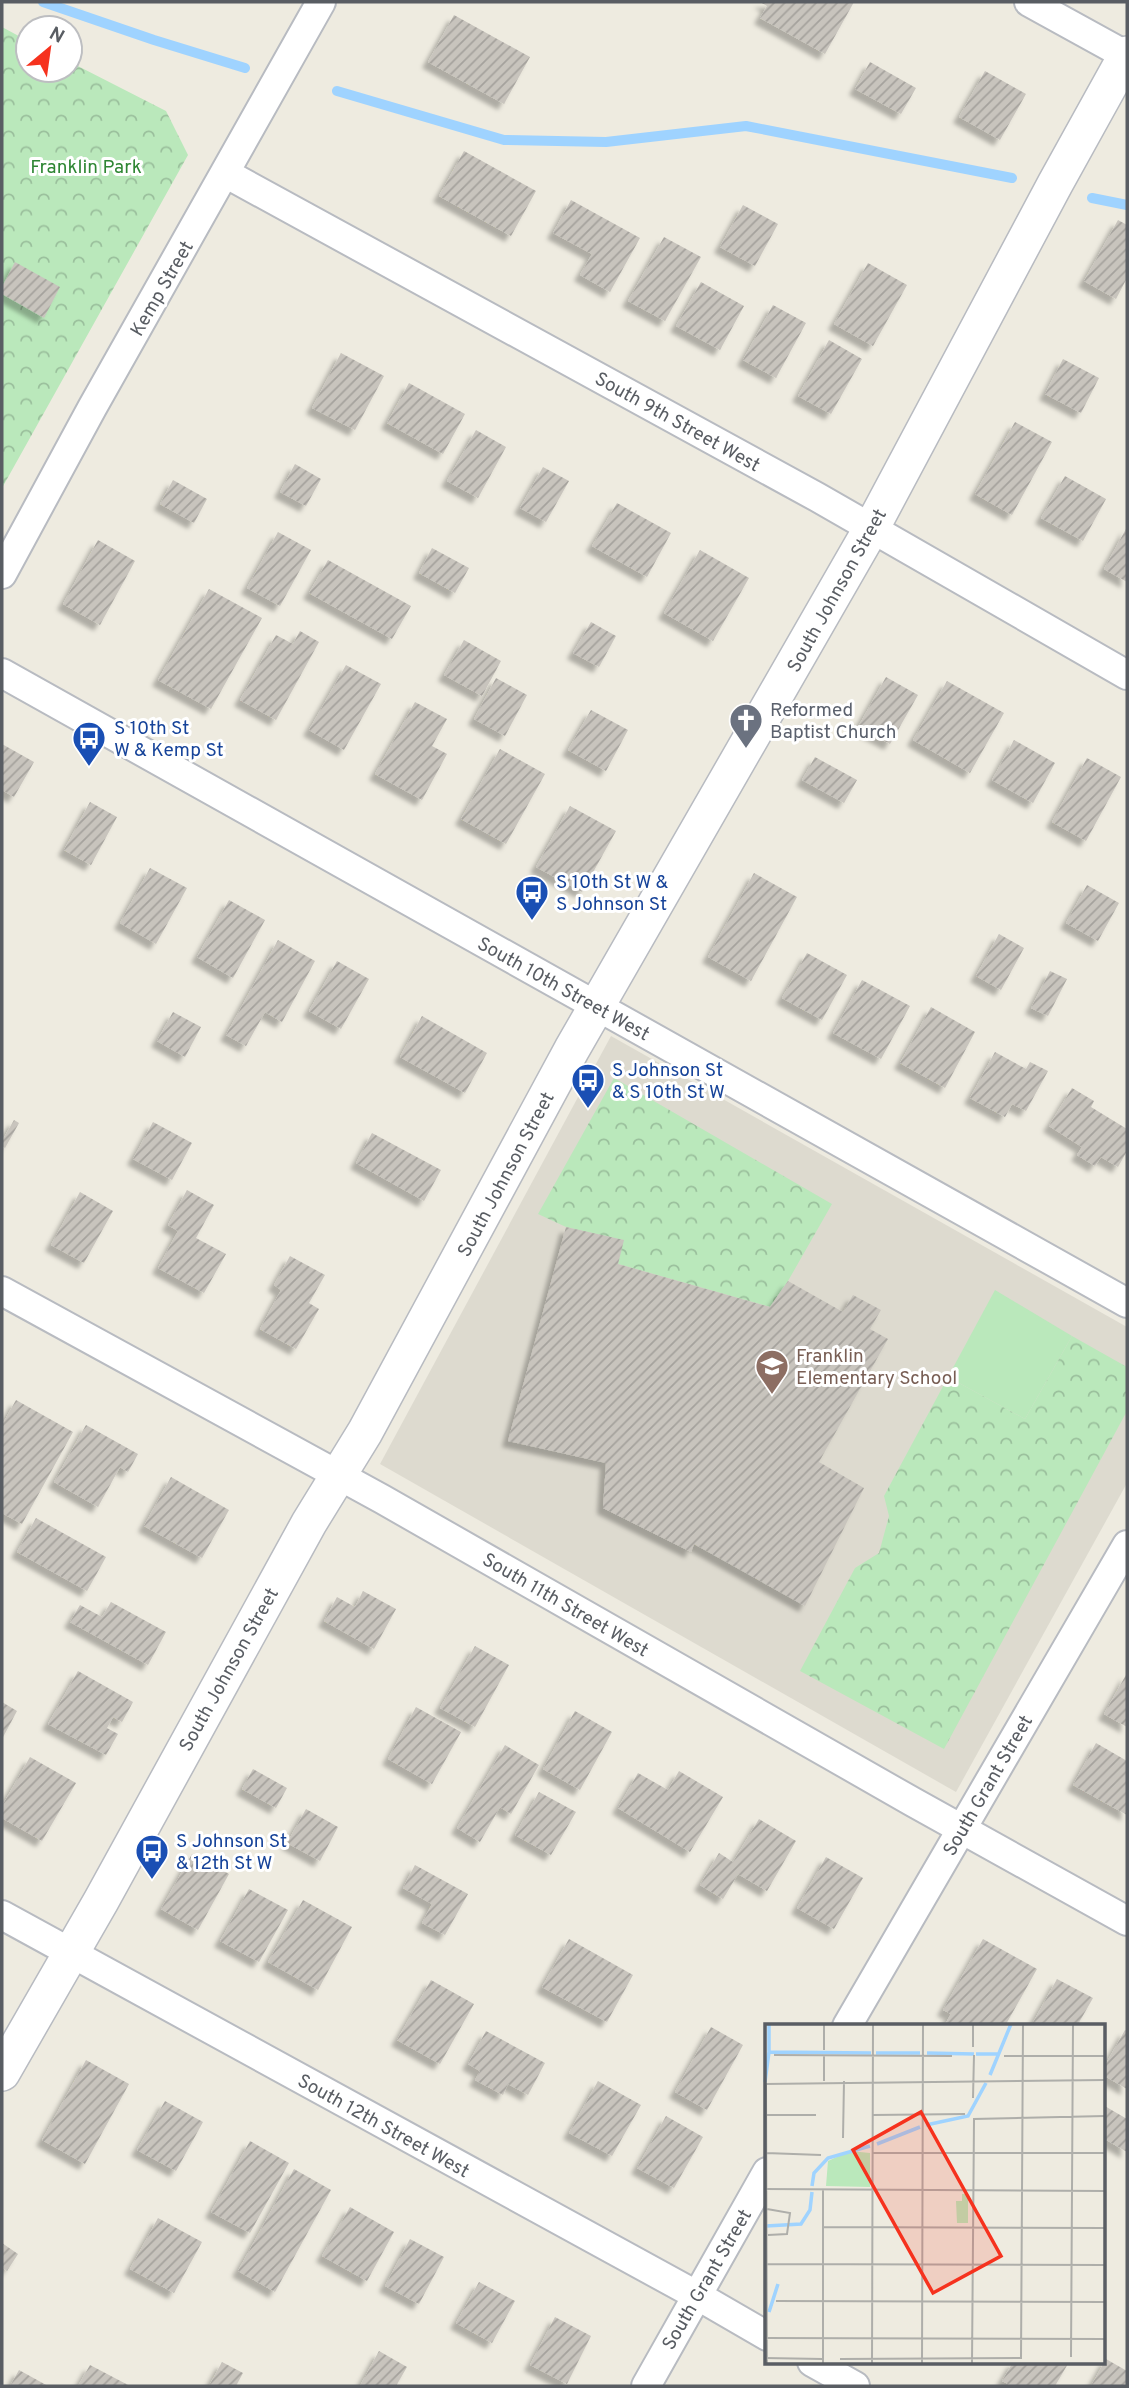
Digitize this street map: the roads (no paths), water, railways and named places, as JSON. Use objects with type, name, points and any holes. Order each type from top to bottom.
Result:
[{"type":"street","name":"Kemp Street","points":[[2,574],[92,408],[321,2]]},
{"type":"street","points":[[1029,2],[1127,56]]},
{"type":"street","name":"South Johnson Street","points":[[2,2073],[72,1953],[302,1535],[339,1477],[596,1007],[871,529],[1055,184],[1127,56]]},
{"type":"street","name":"South 9th Street West","points":[[225,173],[817,497],[1127,675]]},
{"type":"street","name":"South 10th Street West","points":[[2,673],[1127,1303]]},
{"type":"street","name":"South 11th Street West","points":[[2,1292],[339,1477],[1127,1921]]},
{"type":"street","name":"South Grant Street","points":[[848,2024],[1127,1545]]},
{"type":"street","name":"South 12th Street West","points":[[2,1915],[765,2335]]},
{"type":"street","name":"South Grant Street","points":[[646,2386],[765,2176]]},
{"type":"street","points":[[816,2364],[855,2386]]},
{"type":"waterway","points":[[43,2],[245,68]]},
{"type":"waterway","points":[[337,91],[504,140],[606,142],[746,126],[1012,178]]},
{"type":"waterway","points":[[1092,198],[1127,205]]},
{"type":"place","name":"Reformed Baptist Church","points":[[746,750]]},
{"type":"place","name":"S 10th St W & Kemp St","points":[[89,768]]},
{"type":"place","name":"S 10th St W & S Johnson St","points":[[532,922]]},
{"type":"place","name":"S Johnson St & S 10th St W","points":[[588,1110]]},
{"type":"place","name":"Franklin Elementary School","points":[[772,1396]]},
{"type":"place","name":"S Johnson St & 12th St W","points":[[152,1881]]},
{"type":"park label","name":"Franklin Park","points":[[86,166]]}]
